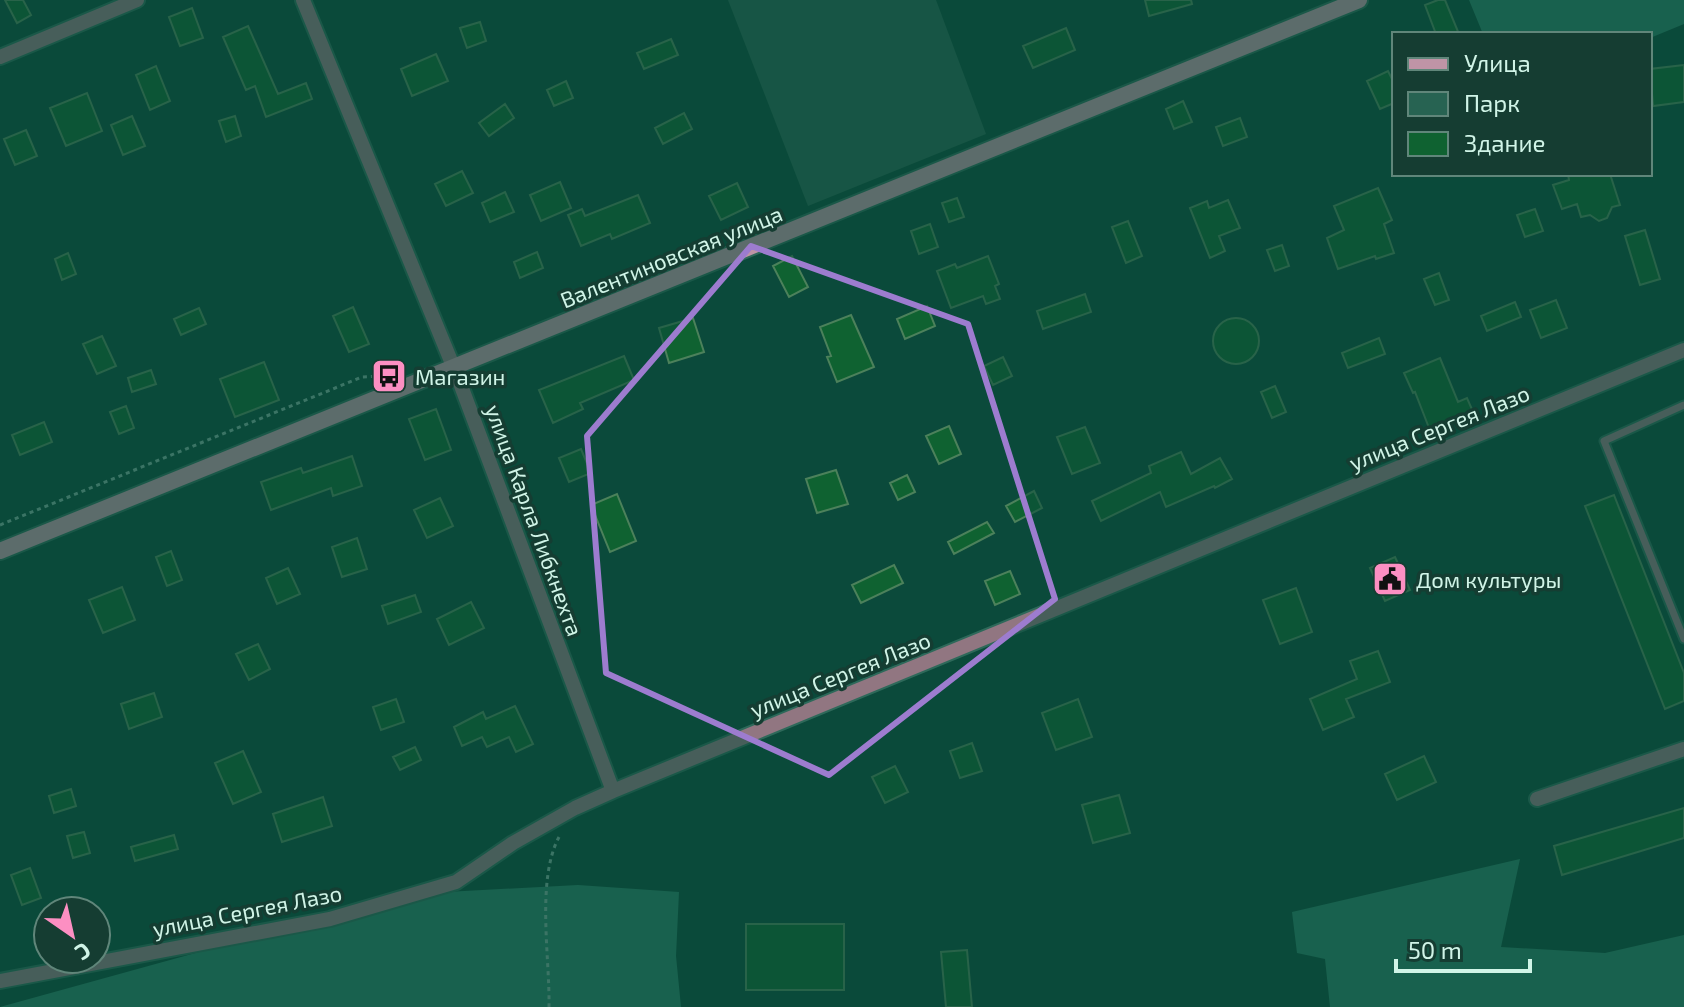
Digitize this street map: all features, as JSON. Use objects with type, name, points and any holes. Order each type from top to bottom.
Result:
[{"type":"main road","name":"Валентиновская улица","points":[[0,551],[1359,0]]},
{"type":"street","points":[[0,57],[137,0]]},
{"type":"street","name":"улица Карла Либкнехта","points":[[303,0],[454,368],[613,791]]},
{"type":"street","name":"улица Сергея Лазо","points":[[0,981],[330,919],[456,882],[513,843],[575,808],[613,791],[1683,354]]},
{"type":"street","points":[[1537,799],[1684,749]]},
{"type":"lane","points":[[1684,405],[1604,441],[1684,639]]},
{"type":"path","points":[[0,525],[362,377],[389,376]]},
{"type":"path","points":[[549,1007],[547,887],[555,845],[575,808]]},
{"type":"highlighted area","points":[[751,246],[968,324],[1055,599],[829,775],[606,673],[587,436]]},
{"type":"green space","points":[[728,0],[936,0],[986,134],[808,206]]},
{"type":"green space","points":[[1469,0],[1684,0],[1684,24],[1652,37],[1652,32],[1482,32]]},
{"type":"green space","points":[[1520,859],[1501,947],[1605,953],[1684,935],[1684,1007],[1330,1007],[1325,959],[1297,953],[1292,912]]},
{"type":"green space","points":[[578,885],[679,892],[676,956],[681,1007],[0,1007],[409,894]]},
{"type":"building","points":[[5,0],[23,0],[31,15],[17,23]]},
{"type":"building","points":[[1145,0],[1191,0],[1192,4],[1149,16]]},
{"type":"building","points":[[1445,0],[1458,32],[1435,32],[1425,5]]},
{"type":"building","points":[[192,8],[203,38],[180,46],[169,17]]},
{"type":"building","points":[[480,22],[486,41],[467,48],[460,28]]},
{"type":"building","points":[[248,26],[278,94],[306,83],[312,99],[266,117],[255,86],[246,90],[223,37]]},
{"type":"building","points":[[1066,28],[1075,50],[1033,68],[1023,46]]},
{"type":"building","points":[[671,39],[678,55],[644,69],[637,53]]},
{"type":"building","points":[[436,54],[448,81],[412,96],[401,69]]},
{"type":"building","points":[[1684,65],[1684,102],[1653,106],[1652,69]]},
{"type":"building","points":[[156,66],[170,101],[150,110],[136,75]]},
{"type":"building","points":[[1388,71],[1392,79],[1392,104],[1380,109],[1367,81]]},
{"type":"building","points":[[566,81],[573,98],[554,106],[547,90]]},
{"type":"building","points":[[87,93],[102,131],[66,146],[50,108]]},
{"type":"building","points":[[1183,101],[1192,122],[1174,129],[1166,109]]},
{"type":"building","points":[[505,104],[514,118],[489,136],[479,123]]},
{"type":"building","points":[[684,113],[692,129],[663,144],[655,128]]},
{"type":"building","points":[[132,116],[145,146],[123,155],[111,125]]},
{"type":"building","points":[[235,116],[241,136],[226,142],[219,121]]},
{"type":"building","points":[[1240,118],[1247,137],[1223,146],[1216,127]]},
{"type":"building","points":[[26,130],[37,156],[15,165],[4,139]]},
{"type":"building","points":[[462,171],[473,193],[446,206],[435,184]]},
{"type":"building","points":[[1568,176],[1611,176],[1620,205],[1612,207],[1607,218],[1599,221],[1590,215],[1581,217],[1577,204],[1562,209],[1553,185],[1569,180]]},
{"type":"building","points":[[560,182],[571,208],[541,221],[530,195]]},
{"type":"building","points":[[737,183],[748,207],[721,220],[709,196]]},
{"type":"building","points":[[1378,188],[1392,220],[1384,224],[1394,253],[1338,269],[1327,238],[1344,230],[1334,206]]},
{"type":"building","points":[[505,192],[514,212],[490,222],[482,203]]},
{"type":"building","points":[[638,195],[650,223],[612,239],[610,234],[581,246],[568,215],[582,209],[585,216]]},
{"type":"building","points":[[957,198],[964,217],[949,222],[942,203]]},
{"type":"building","points":[[1228,200],[1240,228],[1219,236],[1225,251],[1210,258],[1190,208],[1207,201],[1209,208]]},
{"type":"building","points":[[1535,209],[1543,231],[1525,237],[1517,215]]},
{"type":"building","points":[[1128,221],[1142,256],[1126,263],[1112,227]]},
{"type":"building","points":[[930,224],[938,247],[919,254],[911,231]]},
{"type":"building","points":[[1645,230],[1660,279],[1640,285],[1625,236]]},
{"type":"building","points":[[1282,245],[1289,266],[1275,271],[1267,250]]},
{"type":"building","points":[[537,252],[543,268],[520,278],[514,262]]},
{"type":"building","points":[[68,253],[76,274],[62,280],[55,259]]},
{"type":"building","points":[[792,256],[808,287],[789,297],[773,266]]},
{"type":"building","points":[[988,256],[999,284],[995,286],[1000,299],[986,304],[983,296],[951,308],[937,271],[955,264],[957,268]]},
{"type":"building","points":[[1439,273],[1449,300],[1435,305],[1424,279]]},
{"type":"building","points":[[1085,294],[1091,312],[1043,329],[1037,311]]},
{"type":"building","points":[[1556,300],[1567,328],[1541,338],[1530,310]]},
{"type":"building","points":[[1515,302],[1521,317],[1487,331],[1481,316]]},
{"type":"building","points":[[927,306],[935,326],[905,339],[897,319]]},
{"type":"building","points":[[353,307],[369,344],[349,352],[333,316]]},
{"type":"building","points":[[199,308],[206,324],[181,335],[174,319]]},
{"type":"building","points":[[851,315],[874,367],[837,382],[820,327]]},
{"type":"building","points":[[693,318],[704,352],[669,363],[659,328]]},
{"type":"building","points":[[1236,318],[1252,325],[1259,341],[1252,357],[1236,364],[1220,357],[1213,341],[1220,325]]},
{"type":"building","points":[[102,336],[116,366],[97,374],[83,344]]},
{"type":"building","points":[[1379,338],[1385,354],[1348,368],[1342,353]]},
{"type":"building","points":[[624,356],[634,380],[580,403],[583,409],[553,423],[539,390]]},
{"type":"building","points":[[1003,357],[1012,376],[993,385],[984,366]]},
{"type":"building","points":[[1440,358],[1458,402],[1467,398],[1474,414],[1431,433],[1404,373]]},
{"type":"building","points":[[264,362],[279,400],[235,417],[220,379]]},
{"type":"building","points":[[151,370],[156,384],[132,392],[128,378]]},
{"type":"building","points":[[1275,386],[1286,412],[1272,418],[1261,392]]},
{"type":"building","points":[[126,406],[134,428],[119,434],[110,412]]},
{"type":"building","points":[[436,409],[451,450],[425,460],[409,419]]},
{"type":"building","points":[[44,422],[52,442],[20,455],[12,435]]},
{"type":"building","points":[[949,426],[961,454],[939,464],[926,436]]},
{"type":"building","points":[[1085,427],[1100,463],[1072,474],[1057,437]]},
{"type":"building","points":[[581,449],[591,473],[569,482],[559,458]]},
{"type":"building","points":[[1181,452],[1191,474],[1220,458],[1232,479],[1166,507],[1160,492],[1101,521],[1092,501],[1151,473],[1149,466]]},
{"type":"building","points":[[352,456],[362,486],[333,496],[331,488],[271,510],[261,482],[301,468],[303,473]]},
{"type":"building","points":[[836,470],[848,504],[817,513],[806,479]]},
{"type":"building","points":[[907,475],[915,492],[898,500],[890,483]]},
{"type":"building","points":[[1034,491],[1042,508],[1015,522],[1006,506]]},
{"type":"building","points":[[617,494],[636,541],[610,552],[591,505]]},
{"type":"building","points":[[1614,495],[1684,673],[1684,701],[1665,709],[1585,506]]},
{"type":"building","points":[[440,498],[453,526],[427,538],[414,510]]},
{"type":"building","points":[[987,522],[994,533],[954,554],[948,542]]},
{"type":"building","points":[[357,538],[367,569],[342,577],[332,547]]},
{"type":"building","points":[[171,551],[182,580],[167,586],[156,557]]},
{"type":"building","name":"Дом культуры","points":[[1395,557],[1410,590],[1385,601],[1370,568]]},
{"type":"building","points":[[894,565],[903,583],[861,603],[852,585]]},
{"type":"building","points":[[288,568],[300,594],[277,604],[266,578]]},
{"type":"building","points":[[1010,571],[1020,594],[995,605],[985,581]]},
{"type":"building","points":[[122,587],[135,620],[103,633],[89,600]]},
{"type":"building","points":[[1296,588],[1312,632],[1280,644],[1263,600]]},
{"type":"building","points":[[415,595],[421,612],[388,624],[382,606]]},
{"type":"building","points":[[471,602],[484,628],[449,645],[437,619]]},
{"type":"building","points":[[258,644],[270,669],[249,680],[236,654]]},
{"type":"building","points":[[1378,651],[1390,682],[1346,699],[1354,717],[1323,730],[1310,699],[1357,679],[1350,661]]},
{"type":"building","points":[[154,693],[162,717],[129,729],[121,704]]},
{"type":"building","points":[[396,699],[404,722],[381,730],[373,707]]},
{"type":"building","points":[[1078,699],[1092,737],[1056,750],[1042,713]]},
{"type":"building","points":[[515,706],[533,744],[516,752],[509,737],[487,747],[482,737],[462,746],[454,727],[483,712],[486,719]]},
{"type":"building","points":[[972,743],[982,771],[960,778],[950,751]]},
{"type":"building","points":[[415,747],[421,760],[400,770],[393,757]]},
{"type":"building","points":[[243,751],[261,792],[233,804],[215,763]]},
{"type":"building","points":[[1424,756],[1436,782],[1397,800],[1385,774]]},
{"type":"building","points":[[895,766],[908,792],[885,803],[872,777]]},
{"type":"building","points":[[71,789],[76,806],[54,813],[49,796]]},
{"type":"building","points":[[1119,795],[1130,833],[1093,843],[1082,805]]},
{"type":"building","points":[[323,797],[332,826],[282,842],[273,814]]},
{"type":"building","points":[[1684,808],[1684,838],[1562,875],[1554,846]]},
{"type":"building","points":[[84,832],[90,853],[73,858],[67,836]]},
{"type":"building","points":[[174,835],[178,849],[135,861],[131,847]]},
{"type":"building","points":[[30,868],[40,895],[32,895],[32,901],[22,905],[11,875]]},
{"type":"building","points":[[746,924],[844,924],[844,990],[746,990]]},
{"type":"building","points":[[967,950],[972,1007],[946,1007],[941,952]]},
{"type":"place","name":"Магазин","points":[[389,376]]},
{"type":"place","name":"Дом культуры","points":[[1390,579]]}]
